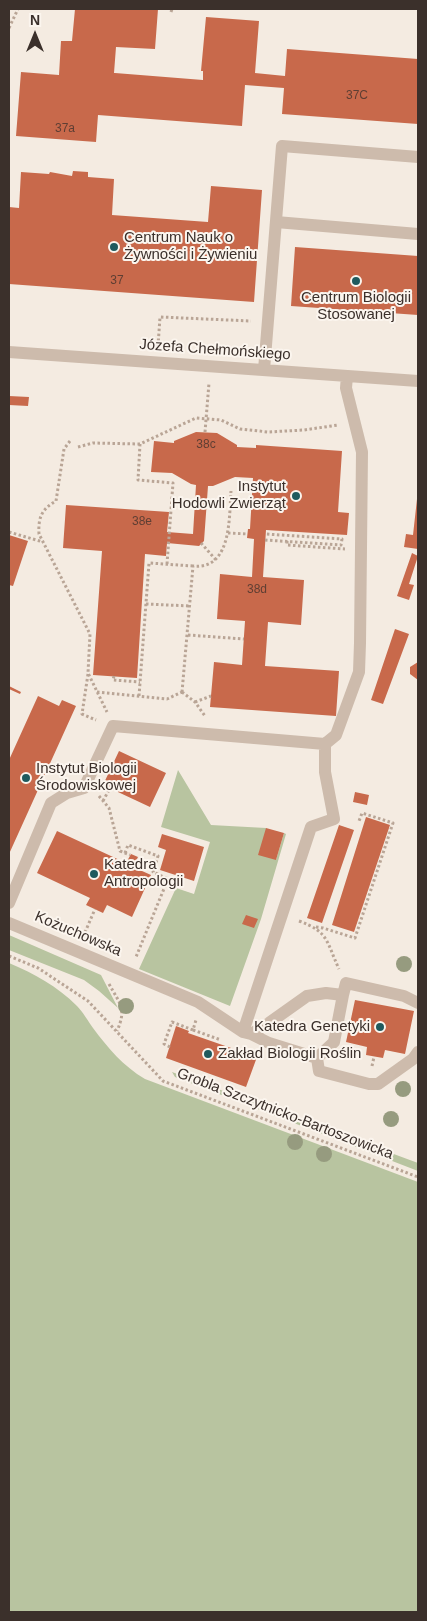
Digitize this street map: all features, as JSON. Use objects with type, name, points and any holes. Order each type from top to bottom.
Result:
[{"type":"street","points":[[264,370],[282,146],[418,157]]},
{"type":"street","points":[[276,222],[418,234]]},
{"type":"street","name":"Józefa Chełmońskiego","points":[[9,352],[418,381]]},
{"type":"street","points":[[9,903],[51,803],[67,793],[84,788],[113,726],[325,744],[336,735],[359,672],[362,452],[346,388],[347,376]]},
{"type":"street","points":[[247,1033],[282,915],[311,827],[334,819],[325,772],[325,744]]},
{"type":"street","name":"Kożuchowska","points":[[9,923],[198,1002],[247,1033],[269,1043],[318,1058]]},
{"type":"street","points":[[247,1033],[269,1023],[307,996],[344,989],[404,996],[418,1003]]},
{"type":"street","points":[[344,989],[334,1042],[318,1058],[319,1071],[370,1084],[378,1084],[413,1059],[418,1052]]},
{"type":"path","points":[[9,28],[18,9]]},
{"type":"path","points":[[158,351],[160,317],[251,321]]},
{"type":"path","points":[[205,432],[209,380]]},
{"type":"path","points":[[78,447],[93,443],[140,444],[196,418],[221,420],[240,429],[268,432],[304,430],[355,421]]},
{"type":"path","points":[[70,441],[64,449],[56,501],[48,505],[41,512],[38,534],[90,634],[88,673],[82,714],[113,726]]},
{"type":"path","points":[[140,444],[138,480],[173,483],[168,564]]},
{"type":"path","points":[[139,696],[150,562],[201,567],[209,565],[219,558],[228,533],[231,491]]},
{"type":"path","points":[[9,532],[43,542]]},
{"type":"path","points":[[228,533],[248,534]]},
{"type":"path","points":[[265,540],[341,545],[342,539],[266,534]]},
{"type":"path","points":[[288,541],[287,545],[361,550]]},
{"type":"path","points":[[201,544],[216,560]]},
{"type":"path","points":[[97,692],[167,699],[182,692],[193,566]]},
{"type":"path","points":[[146,604],[190,606]]},
{"type":"path","points":[[188,635],[244,639]]},
{"type":"path","points":[[88,673],[113,726]]},
{"type":"path","points":[[114,676],[113,680],[140,682]]},
{"type":"path","points":[[195,702],[211,696]]},
{"type":"path","points":[[86,784],[109,808],[120,851],[130,855]]},
{"type":"path","points":[[104,801],[110,788]]},
{"type":"path","points":[[316,928],[323,928],[355,938],[393,823],[362,813],[359,820]]},
{"type":"path","points":[[125,853],[128,845],[158,856],[153,872],[168,879],[132,975]]},
{"type":"path","points":[[92,917],[95,909]]},
{"type":"path","points":[[282,915],[316,928],[324,934],[344,989]]},
{"type":"path","name":"Grobla Szczytnicko-Bartoszowicka","points":[[9,956],[38,968],[88,1001],[163,1081],[418,1176]]},
{"type":"path","points":[[105,976],[122,1007],[123,1017],[117,1031]]},
{"type":"path","points":[[170,1047],[164,1044],[172,1022],[186,1028]]},
{"type":"path","points":[[372,1067],[374,1056]]},
{"type":"green space","points":[[178,770],[211,825],[266,828],[276,860],[284,833],[286,834],[261,919],[230,1006],[139,969],[176,888],[194,894],[210,842],[161,827]]},
{"type":"green space","points":[[9,935],[101,975],[118,1008],[84,980],[9,950]]},
{"type":"green space","points":[[9,963],[62,992],[79,1008],[116,1056],[145,1079],[418,1182],[418,1612],[9,1612]]},
{"type":"green space","points":[[172,1072],[418,1163],[418,1171],[175,1077]]},
{"type":"building","points":[[75,9],[158,9],[155,49],[116,47],[114,73],[203,80],[203,71],[201,71],[206,17],[259,21],[255,73],[285,76],[287,49],[418,59],[418,124],[282,114],[284,88],[245,85],[242,126],[98,115],[96,142],[16,136],[21,72],[59,75],[61,41],[72,41]]},
{"type":"building","points":[[73,171],[88,172],[88,177],[114,179],[112,215],[208,222],[211,186],[262,190],[254,302],[9,284],[9,207],[19,208],[21,172],[49,174],[50,172],[72,176]]},
{"type":"building","name":"Centrum Biologii Stosowanej","points":[[295,247],[418,256],[418,315],[291,306]]},
{"type":"building","points":[[9,396],[29,397],[28,406],[9,405]]},
{"type":"building","points":[[196,432],[217,433],[237,445],[237,447],[256,448],[256,445],[342,451],[338,512],[349,513],[347,535],[266,530],[263,577],[304,580],[301,625],[268,622],[265,666],[339,671],[336,716],[210,707],[214,662],[242,665],[245,621],[217,619],[220,574],[252,577],[254,539],[247,538],[248,529],[250,529],[253,478],[235,477],[213,486],[208,486],[204,541],[199,546],[167,543],[166,556],[145,554],[137,678],[93,675],[102,551],[63,548],[66,505],[169,512],[167,532],[193,534],[196,485],[172,473],[151,472],[154,441],[174,443],[174,441]]},
{"type":"building","points":[[417,499],[418,549],[404,547],[406,534],[413,535]]},
{"type":"building","points":[[9,535],[28,541],[13,586],[9,585]]},
{"type":"building","points":[[412,553],[418,556],[409,584],[414,585],[409,600],[397,596]]},
{"type":"building","points":[[395,629],[409,634],[383,704],[371,700]]},
{"type":"building","points":[[418,662],[418,680],[410,674],[410,667]]},
{"type":"building","points":[[9,686],[21,692],[20,694],[9,689]]},
{"type":"building","name":"Instytut Biologii Środowiskowej","points":[[38,696],[59,706],[62,700],[76,706],[9,854],[9,760]]},
{"type":"building","points":[[119,751],[166,773],[150,807],[103,785]]},
{"type":"building","points":[[355,792],[369,795],[367,805],[353,802]]},
{"type":"building","points":[[366,817],[390,825],[354,932],[332,925]]},
{"type":"building","points":[[339,825],[354,830],[322,923],[307,918]]},
{"type":"building","points":[[266,828],[284,833],[276,860],[258,855]]},
{"type":"building","name":"Katedra Antropologii","points":[[57,831],[126,863],[131,854],[138,857],[133,867],[151,875],[132,917],[107,905],[103,913],[86,905],[90,898],[37,873]]},
{"type":"building","points":[[162,834],[204,847],[194,881],[160,870],[166,850],[158,847]]},
{"type":"building","points":[[246,915],[258,919],[254,928],[242,924]]},
{"type":"building","name":"Katedra Genetyki","points":[[355,1000],[414,1011],[405,1054],[385,1050],[383,1058],[366,1055],[367,1047],[346,1042]]},
{"type":"building","name":"Zakład Biologii Roślin","points":[[176,1026],[189,1031],[188,1033],[257,1057],[246,1087],[166,1058]]},
{"type":"place","name":"Centrum Nauk o Żywności i Żywieniu","points":[[114,247]]},
{"type":"place","name":"Centrum Biologii Stosowanej","points":[[356,281]]},
{"type":"place","name":"Instytut Hodowli Zwierząt","points":[[296,496]]},
{"type":"place","name":"Instytut Biologii Środowiskowej","points":[[26,778]]},
{"type":"place","name":"Katedra Antropologii","points":[[94,874]]},
{"type":"place","name":"Katedra Genetyki","points":[[380,1027]]},
{"type":"place","name":"Zakład Biologii Roślin","points":[[208,1054]]}]
